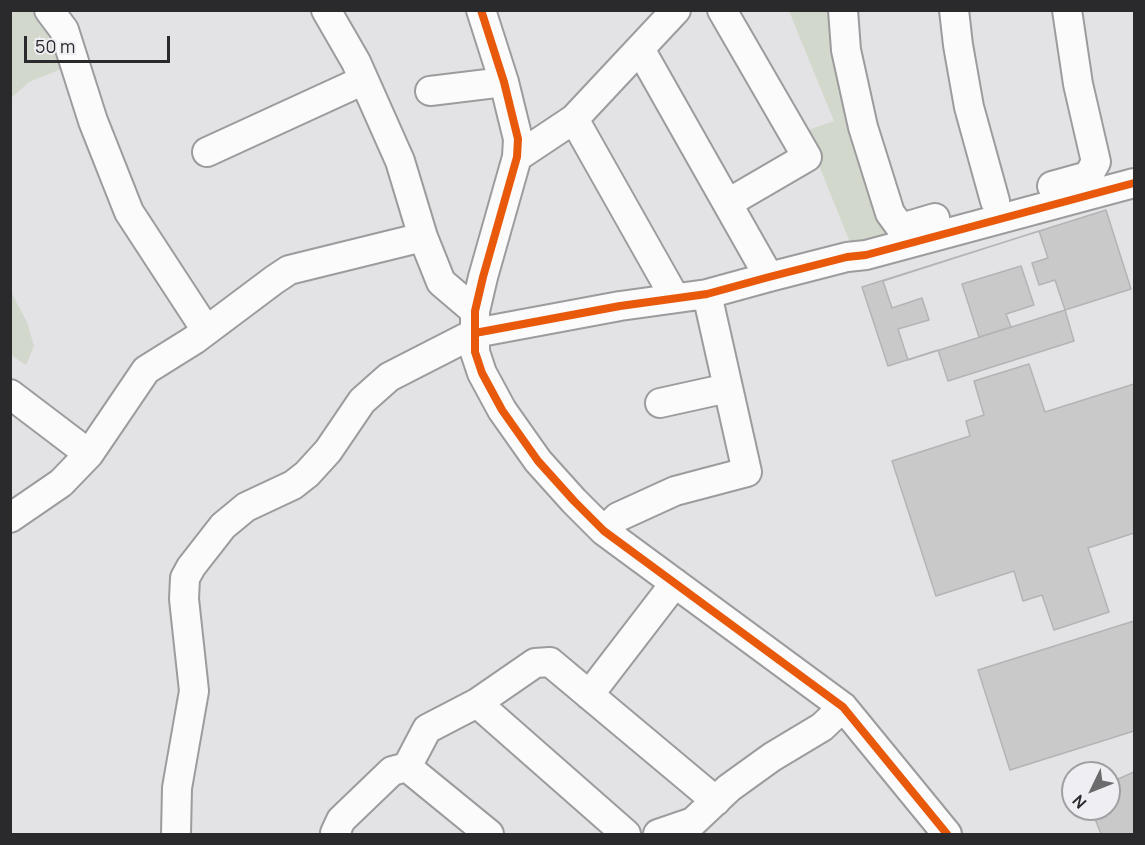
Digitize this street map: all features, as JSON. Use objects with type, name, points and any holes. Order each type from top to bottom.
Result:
[{"type":"street","points":[[49,10],[64,30],[93,121],[129,213],[206,330]]},
{"type":"street","points":[[326,10],[356,62],[400,161],[423,237],[441,282],[475,322]]},
{"type":"street","points":[[481,10],[504,82],[518,139],[517,157],[483,277],[475,322],[475,352],[482,373],[502,410],[538,461],[604,531],[843,707],[947,834]]},
{"type":"street","points":[[517,157],[574,119],[676,10]]},
{"type":"street","points":[[722,10],[807,157],[728,203]]},
{"type":"street","points":[[843,10],[846,50],[863,127],[890,213],[901,228],[1088,176],[1096,162],[1078,84],[1067,10]]},
{"type":"street","points":[[954,10],[969,107],[995,201]]},
{"type":"street","points":[[640,49],[769,277]]},
{"type":"street","points":[[207,152],[364,80]]},
{"type":"street","points":[[430,91],[504,82]]},
{"type":"street","points":[[574,119],[675,298]]},
{"type":"street","points":[[176,834],[177,788],[194,690],[184,599],[185,578],[223,526],[246,507],[293,485],[307,474],[328,451],[362,401],[389,377],[475,322],[707,294],[847,257],[866,255],[1134,183]]},
{"type":"street","points":[[10,518],[61,483],[89,454],[146,370],[194,340],[289,270],[423,237]]},
{"type":"street","points":[[604,531],[618,517],[675,491],[747,472],[707,294]]},
{"type":"street","points":[[660,404],[728,388]]},
{"type":"street","points":[[10,394],[89,454]]},
{"type":"street","points":[[589,695],[675,583]]},
{"type":"street","points":[[337,834],[335,833],[341,820],[392,771],[407,767],[427,729],[477,703],[535,663],[550,662],[716,801]]},
{"type":"street","points":[[477,703],[626,834]]},
{"type":"street","points":[[658,834],[693,822],[729,788],[772,757],[822,727],[843,707]]},
{"type":"street","points":[[407,767],[489,834]]},
{"type":"shaded area","points":[[11,11],[31,11],[46,23],[66,67],[29,82],[11,98]]},
{"type":"shaded area","points":[[789,11],[838,11],[894,241],[854,252],[805,131],[834,121]]},
{"type":"shaded area","points":[[10,290],[27,322],[34,346],[26,365],[11,355]]},
{"type":"building","points":[[1106,210],[1131,289],[1065,310],[1074,341],[948,381],[938,350],[888,366],[862,287]]},
{"type":"building","points":[[1039,231],[1048,258],[1032,263],[1039,285],[1055,280],[1065,310],[908,360],[898,329],[929,320],[922,298],[892,308],[883,281]]},
{"type":"building","points":[[1021,266],[1034,305],[1006,314],[1011,327],[979,337],[962,284]]},
{"type":"building","points":[[1029,364],[1045,412],[1134,384],[1134,533],[1088,548],[1109,612],[1054,630],[1042,595],[1023,601],[1014,571],[936,596],[892,461],[970,436],[966,421],[984,415],[974,381]]},
{"type":"building","points":[[1134,621],[1134,731],[1010,770],[978,670]]},
{"type":"building","points":[[1134,772],[1134,834],[1101,834],[1096,821],[1121,821],[1121,778]]},
{"type":"cycle path","points":[[481,10],[504,82],[518,139],[517,157],[475,311],[475,352],[482,373],[502,410],[538,461],[604,531],[843,707],[947,834]]},
{"type":"cycle path","points":[[475,333],[620,306],[707,294],[847,257],[866,255],[1134,183]]}]
